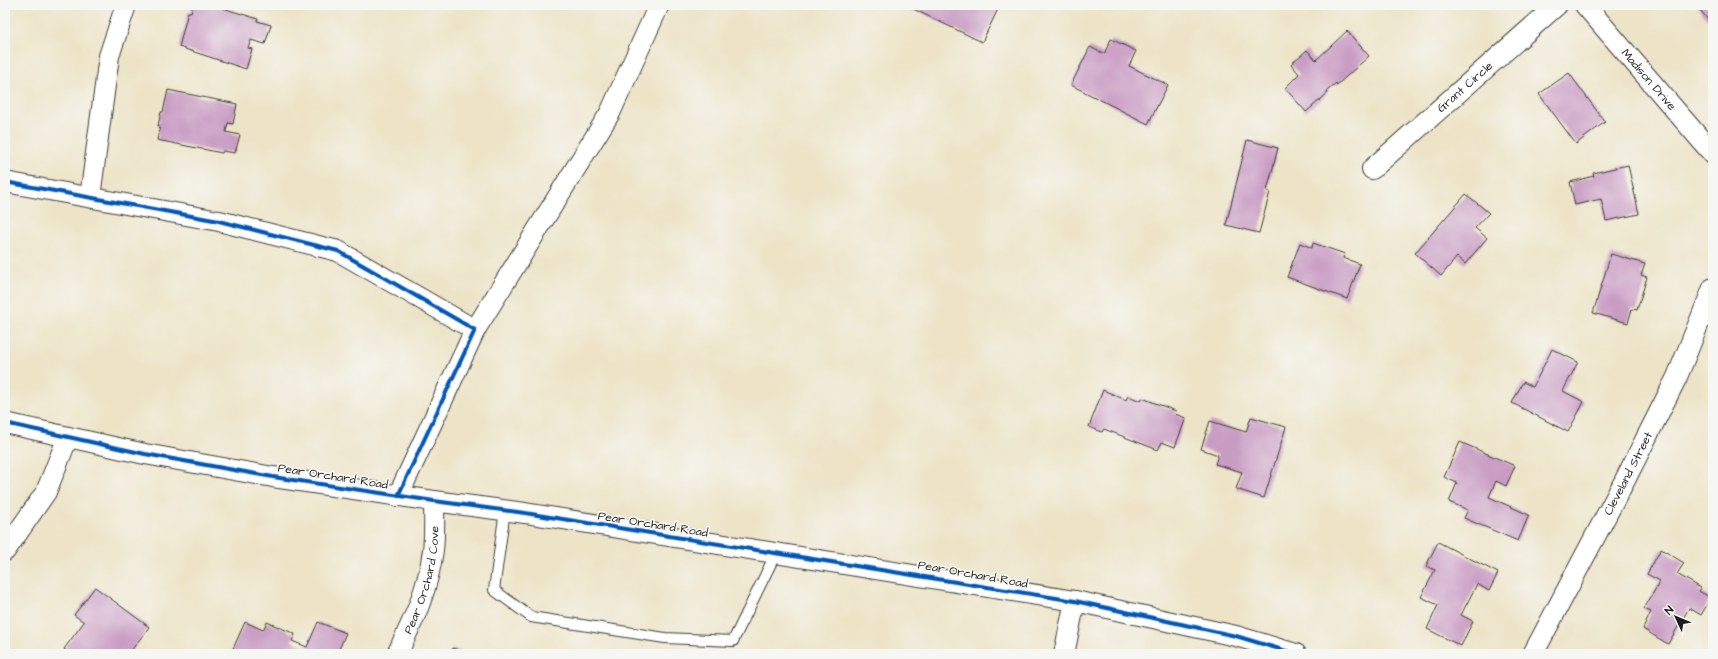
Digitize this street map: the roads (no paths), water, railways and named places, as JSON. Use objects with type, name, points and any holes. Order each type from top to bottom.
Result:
[{"type":"street","points":[[90,197],[109,56],[126,5]]},
{"type":"street","points":[[398,496],[475,330],[610,113],[659,5]]},
{"type":"street","name":"Grant Circle","points":[[1372,169],[1557,5]]},
{"type":"street","name":"Madison Drive","points":[[1585,5],[1713,154]]},
{"type":"street","points":[[5,182],[219,221],[338,251],[475,330]]},
{"type":"street","name":"Cleveland Street","points":[[1533,654],[1625,480],[1677,377],[1713,288]]},
{"type":"street","name":"Pear Orchard Road","points":[[5,424],[145,454],[273,477],[398,496],[505,510],[1075,601],[1236,636],[1296,654]]},
{"type":"street","points":[[5,551],[46,492],[68,437]]},
{"type":"street","name":"Pear Orchard Cove","points":[[397,654],[417,614],[425,589],[433,550],[434,501]]},
{"type":"street","points":[[1064,654],[1075,601]]},
{"type":"lane","points":[[505,510],[494,590],[530,617],[665,638],[733,641],[776,553]]}]
